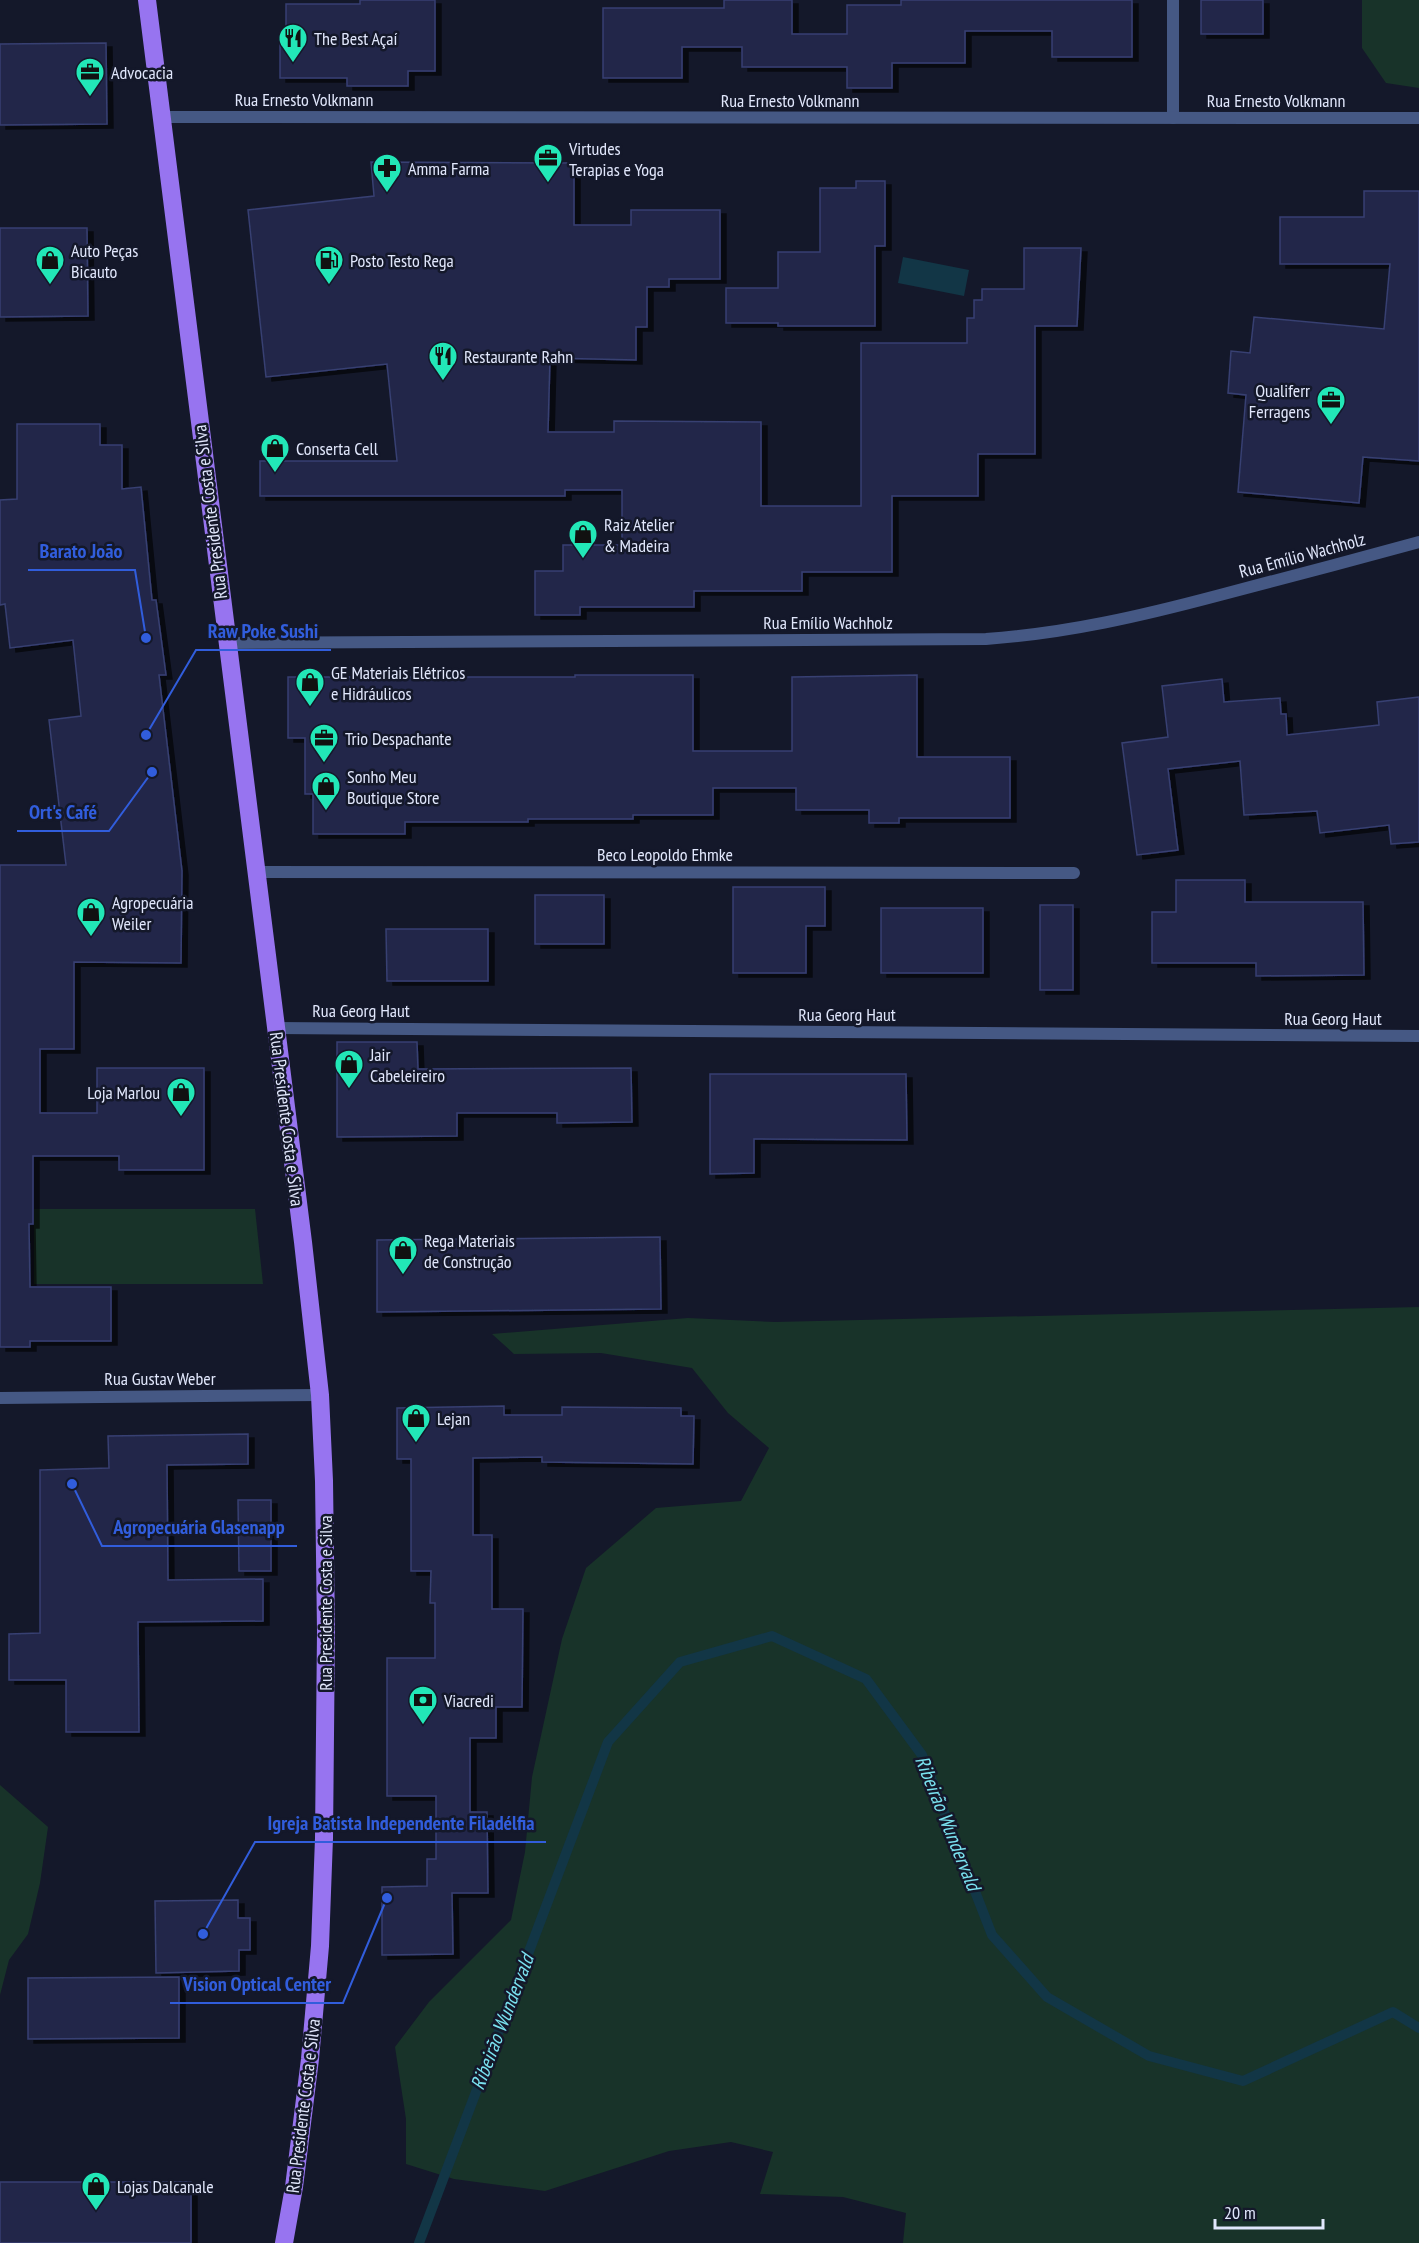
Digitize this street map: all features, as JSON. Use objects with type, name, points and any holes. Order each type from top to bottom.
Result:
[{"type":"main road","name":"Rua Presidente Costa e Silva","points":[[147,0],[320,1395],[326,1631],[320,1946],[310,2059],[294,2187],[284,2243]]},
{"type":"street","points":[[1173,0],[1173,118]]},
{"type":"street","name":"Rua Ernesto Volkmann","points":[[161,117],[1419,118]]},
{"type":"street","name":"Rua Emílio Wachholz","points":[[226,643],[974,639],[1027,636],[1079,629],[1138,616],[1419,542]]},
{"type":"street","name":"Beco Leopoldo Ehmke","points":[[255,872],[1074,873]]},
{"type":"street","name":"Rua Georg Haut","points":[[275,1028],[1419,1036]]},
{"type":"street","name":"Rua Gustav Weber","points":[[0,1398],[320,1395]]},
{"type":"green space","points":[[1362,0],[1419,0],[1419,88],[1386,83],[1362,48]]},
{"type":"green space","points":[[34,1209],[255,1209],[263,1284],[34,1284]]},
{"type":"green space","points":[[1419,1307],[1419,2243],[903,2243],[906,2213],[843,2197],[760,2194],[773,2152],[731,2142],[669,2151],[545,2191],[454,2179],[406,2164],[406,2119],[395,2047],[429,2002],[511,1920],[525,1852],[532,1777],[562,1639],[586,1568],[656,1508],[741,1501],[769,1448],[728,1413],[692,1368],[601,1353],[514,1354],[492,1334],[688,1318],[775,1322]]},
{"type":"green space","points":[[0,1785],[48,1827],[40,1883],[28,1934],[9,1960],[0,1995]]},
{"type":"water","points":[[903,257],[969,270],[964,296],[898,283]]},
{"type":"building","points":[[360,0],[435,0],[435,71],[408,71],[408,86],[347,86],[347,78],[280,78],[280,37],[286,37],[286,4],[360,4]]},
{"type":"building","points":[[724,0],[792,0],[792,34],[847,34],[847,5],[901,5],[901,0],[1132,0],[1132,57],[1052,57],[1052,31],[965,31],[965,63],[892,63],[892,88],[847,88],[847,67],[742,67],[742,47],[682,47],[682,78],[603,78],[603,8],[724,8]]},
{"type":"building","points":[[1201,0],[1263,0],[1263,34],[1201,34]]},
{"type":"building","points":[[106,43],[107,124],[0,125],[0,44]]},
{"type":"building","points":[[371,162],[574,163],[574,225],[631,225],[631,210],[720,210],[720,279],[669,279],[669,287],[647,287],[647,327],[636,327],[636,360],[550,358],[548,432],[614,432],[614,421],[761,422],[761,506],[861,506],[861,343],[967,343],[967,318],[974,318],[974,300],[982,300],[982,289],[1024,289],[1024,248],[1081,248],[1077,326],[1035,326],[1035,454],[978,454],[978,496],[892,496],[892,572],[802,572],[802,591],[694,591],[694,607],[580,607],[580,615],[535,615],[535,571],[563,571],[563,545],[622,545],[622,490],[565,490],[565,496],[260,496],[260,461],[397,461],[387,364],[266,377],[248,210],[374,196]]},
{"type":"building","points":[[856,181],[885,181],[885,246],[875,246],[875,326],[778,326],[778,323],[726,323],[726,288],[778,288],[778,252],[820,252],[820,188],[856,188]]},
{"type":"building","name":"Qualiferr Ferragens","points":[[1364,191],[1419,191],[1419,461],[1363,457],[1359,503],[1238,492],[1246,395],[1228,393],[1231,351],[1250,353],[1254,317],[1384,329],[1390,264],[1280,264],[1280,217],[1364,217]]},
{"type":"building","points":[[0,228],[87,228],[88,316],[0,317]]},
{"type":"building","points":[[17,424],[100,424],[100,445],[122,445],[122,489],[141,487],[152,600],[156,600],[166,675],[159,675],[182,871],[181,963],[74,962],[74,1049],[40,1049],[40,1113],[97,1113],[97,1068],[204,1068],[204,1170],[119,1170],[119,1156],[33,1156],[33,1224],[29,1224],[30,1287],[111,1287],[111,1341],[30,1341],[30,1347],[0,1347],[0,865],[66,865],[49,720],[81,716],[73,640],[10,648],[5,604],[0,605],[0,500],[17,499]]},
{"type":"building","points":[[575,675],[693,675],[693,751],[792,751],[792,677],[917,675],[917,757],[1010,757],[1010,818],[899,818],[899,823],[869,823],[869,810],[796,810],[796,788],[713,788],[713,815],[633,815],[633,819],[528,819],[528,822],[405,822],[405,834],[313,834],[313,794],[305,794],[305,738],[288,738],[288,677],[575,677]]},
{"type":"building","points":[[1222,679],[1224,702],[1280,698],[1281,714],[1286,714],[1287,735],[1379,725],[1377,702],[1419,697],[1419,842],[1391,844],[1389,825],[1320,833],[1317,811],[1244,815],[1240,761],[1168,769],[1178,850],[1137,855],[1122,743],[1168,737],[1162,686]]},
{"type":"building","points":[[1176,880],[1245,880],[1245,902],[1363,902],[1364,975],[1256,976],[1256,963],[1152,963],[1152,912],[1176,912]]},
{"type":"building","points":[[733,887],[825,887],[825,926],[806,926],[806,973],[733,973]]},
{"type":"building","points":[[535,895],[604,895],[604,944],[535,944]]},
{"type":"building","points":[[1040,905],[1073,905],[1073,990],[1040,990]]},
{"type":"building","points":[[881,908],[983,908],[983,973],[881,973]]},
{"type":"building","points":[[386,929],[488,929],[488,981],[387,981]]},
{"type":"building","points":[[337,1042],[417,1042],[418,1069],[631,1068],[632,1122],[557,1123],[557,1113],[457,1113],[457,1136],[337,1137]]},
{"type":"building","points":[[710,1074],[906,1074],[907,1140],[754,1139],[754,1173],[710,1174]]},
{"type":"building","points":[[660,1237],[661,1309],[377,1312],[377,1240]]},
{"type":"building","points":[[504,1406],[504,1415],[562,1415],[562,1407],[681,1408],[681,1416],[694,1416],[693,1464],[542,1462],[542,1457],[473,1458],[473,1535],[492,1535],[492,1609],[523,1609],[522,1707],[496,1707],[496,1738],[470,1738],[470,1812],[487,1812],[488,1893],[452,1893],[453,1954],[382,1955],[382,1887],[427,1886],[427,1859],[436,1859],[436,1796],[387,1796],[387,1658],[435,1658],[435,1603],[430,1603],[431,1571],[411,1571],[411,1459],[397,1459],[397,1408]]},
{"type":"building","points":[[248,1434],[248,1464],[167,1465],[168,1580],[263,1579],[263,1621],[138,1622],[139,1732],[66,1732],[66,1680],[9,1680],[9,1634],[40,1633],[40,1470],[109,1468],[108,1436]]},
{"type":"building","points":[[238,1500],[271,1500],[271,1571],[239,1571]]},
{"type":"building","points":[[238,1900],[238,1918],[250,1918],[250,1950],[239,1950],[239,1971],[156,1973],[155,1901]]},
{"type":"building","points":[[179,1977],[179,2038],[28,2039],[28,1978]]},
{"type":"building","name":"Lojas Dalcanale","points":[[0,2182],[191,2182],[191,2243],[0,2243]]},
{"type":"waterway","name":"Ribeirão Wundervald","points":[[419,2243],[608,1742],[680,1662],[772,1636],[866,1679],[922,1755],[992,1935],[1047,1997],[1149,2056],[1243,2081],[1393,2012],[1419,2028]]},
{"type":"place","name":"The Best Açaí","points":[[293,64]]},
{"type":"place","name":"Advocacia","points":[[90,98]]},
{"type":"place","name":"Virtudes Terapias e Yoga","points":[[548,184]]},
{"type":"place","name":"Amma Farma","points":[[387,194]]},
{"type":"place","name":"Auto Peças Bicauto","points":[[50,286]]},
{"type":"place","name":"Posto Testo Rega","points":[[329,286]]},
{"type":"place","name":"Restaurante Rahn","points":[[443,382]]},
{"type":"place","name":"Qualiferr Ferragens","points":[[1331,426]]},
{"type":"place","name":"Conserta Cell","points":[[275,474]]},
{"type":"place","name":"Raiz Atelier & Madeira","points":[[583,560]]},
{"type":"place","name":"Barato João","points":[[146,638]]},
{"type":"place","name":"GE Materiais Elétricos e Hidráulicos","points":[[310,708]]},
{"type":"place","name":"Raw Poke Sushi","points":[[146,735]]},
{"type":"place","name":"Trio Despachante","points":[[324,764]]},
{"type":"place","name":"Ort's Café","points":[[152,772]]},
{"type":"place","name":"Sonho Meu Boutique Store","points":[[326,812]]},
{"type":"place","name":"Agropecuária Weiler","points":[[91,938]]},
{"type":"place","name":"Jair Cabeleireiro","points":[[349,1090]]},
{"type":"place","name":"Loja Marlou","points":[[181,1118]]},
{"type":"place","name":"Rega Materiais de Construção","points":[[403,1276]]},
{"type":"place","name":"Lejan","points":[[416,1444]]},
{"type":"place","name":"Agropecuária Glasenapp","points":[[72,1484]]},
{"type":"place","name":"Viacredi","points":[[423,1726]]},
{"type":"place","name":"Vision Optical Center","points":[[387,1898]]},
{"type":"place","name":"Igreja Batista Independente Filadélfia","points":[[203,1934]]},
{"type":"place","name":"Lojas Dalcanale","points":[[96,2212]]}]
